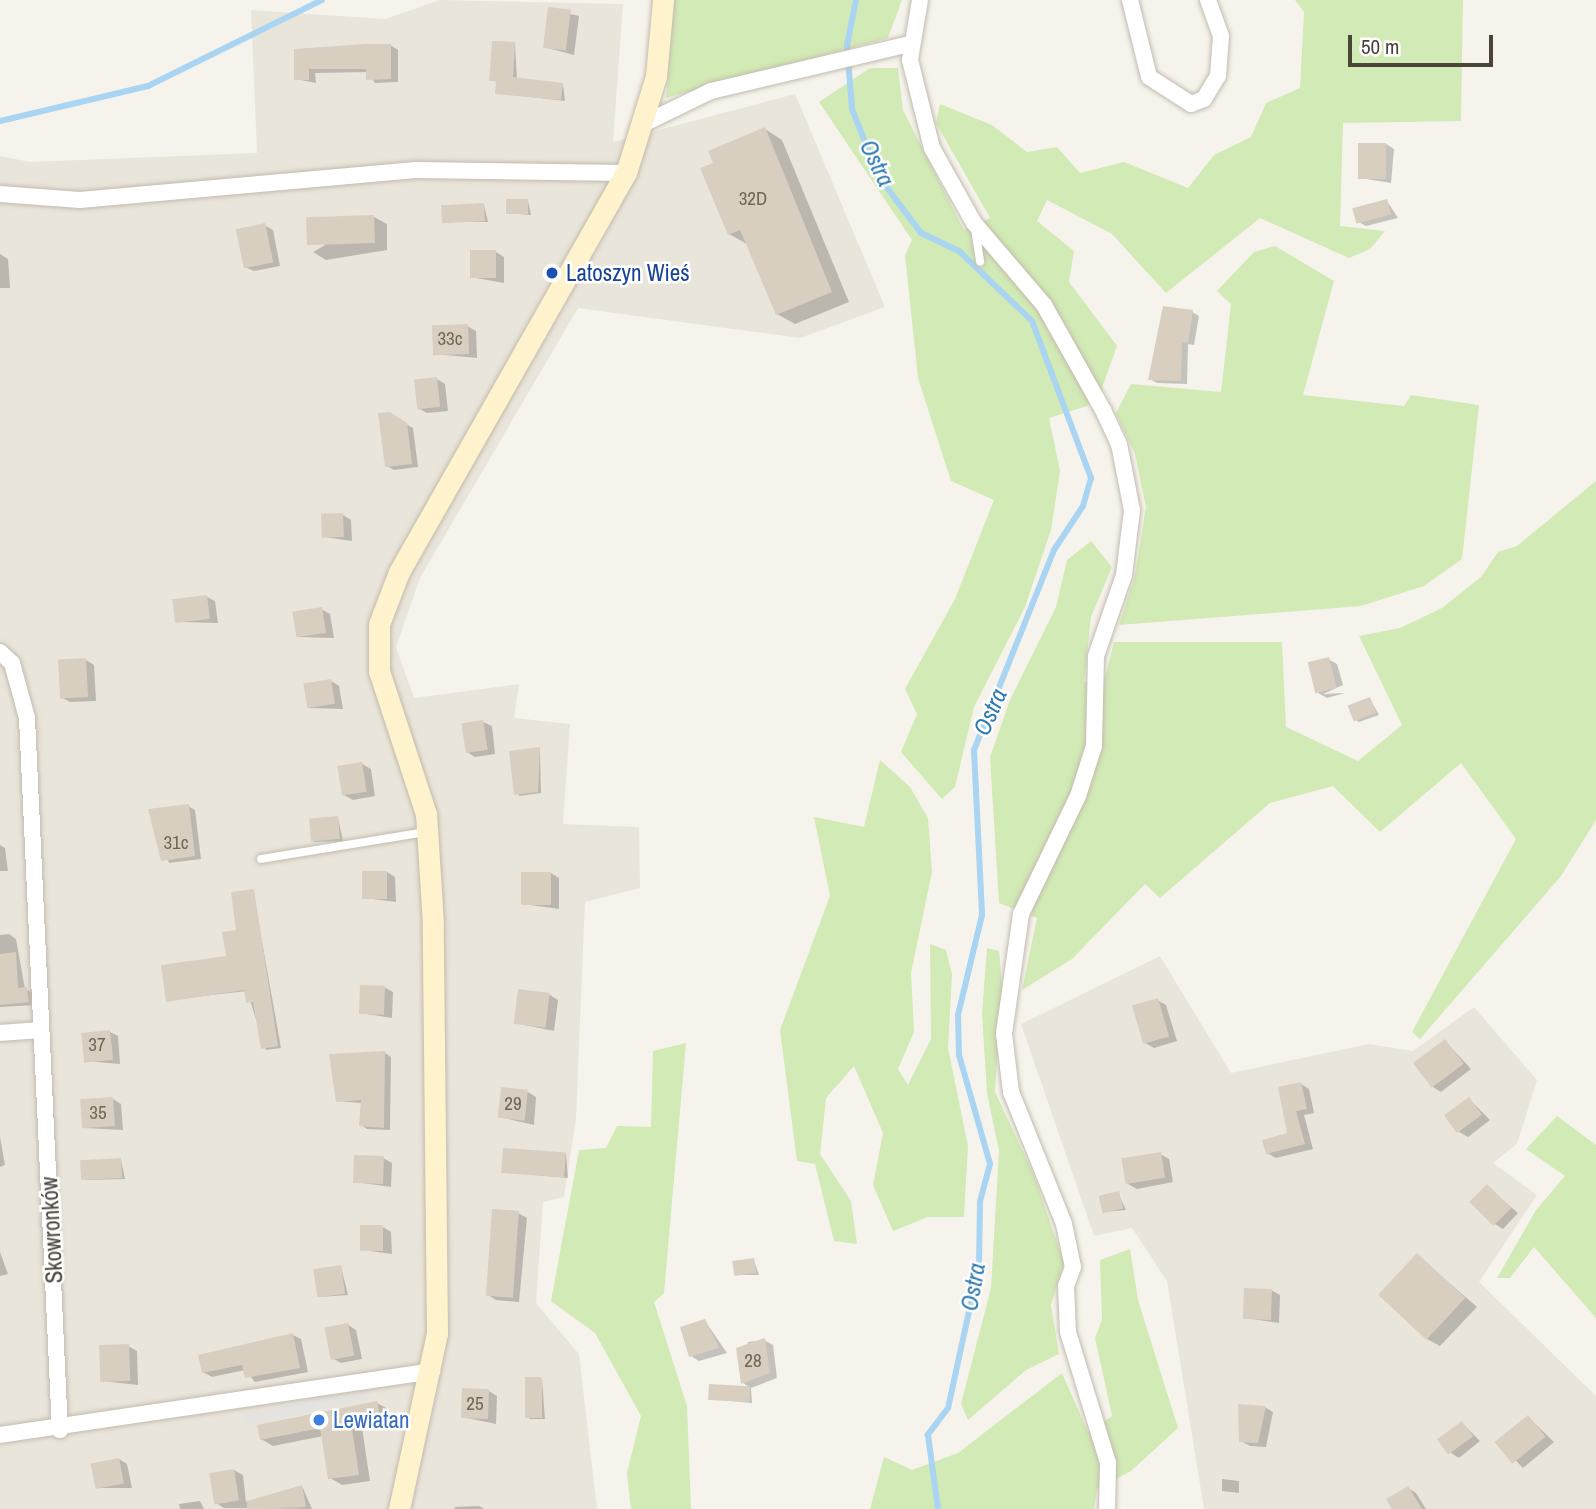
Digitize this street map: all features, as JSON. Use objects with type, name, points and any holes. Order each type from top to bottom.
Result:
[{"type":"street","points":[[399,1509],[432,1371],[438,1300],[428,831],[379,671],[383,610],[626,173],[645,123],[663,0]]},
{"type":"street","points":[[920,0],[910,44],[921,120],[974,223],[1032,289],[1103,410],[1119,444],[1132,510],[1124,575],[1096,656],[1094,746],[1078,796],[1021,914],[1003,1034],[1011,1092],[1064,1224],[1073,1267],[1066,1286],[1068,1332],[1108,1463],[1107,1509]]},
{"type":"street","points":[[1130,0],[1149,77],[1191,104],[1205,99],[1218,76],[1221,36],[1208,0]]},
{"type":"street","points":[[645,123],[711,91],[910,44]]},
{"type":"street","points":[[0,194],[92,199],[416,170],[626,173]]},
{"type":"street","name":"Skowronków","points":[[0,652],[12,663],[27,718],[60,1430]]},
{"type":"street","points":[[0,1032],[40,1030]]},
{"type":"street","points":[[0,1435],[60,1430],[432,1371]]},
{"type":"lane","points":[[974,223],[980,262]]},
{"type":"lane","points":[[261,859],[428,831]]},
{"type":"shaded area","points":[[440,0],[623,4],[613,142],[795,94],[885,307],[800,338],[578,308],[420,578],[396,647],[414,698],[519,684],[514,718],[570,724],[563,824],[639,827],[640,888],[585,902],[576,1119],[564,1197],[543,1202],[536,1303],[579,1354],[597,1509],[0,1509],[0,156],[30,162],[257,153],[251,10],[385,19]]},
{"type":"shaded area","points":[[1160,956],[1231,1073],[1369,1044],[1413,1051],[1474,1007],[1537,1080],[1517,1144],[1493,1163],[1537,1195],[1479,1282],[1596,1396],[1596,1509],[1204,1509],[1167,1281],[1132,1228],[1094,1236],[1021,1024]]},
{"type":"shaded area","points":[[370,1389],[368,1400],[245,1426],[242,1414]]},
{"type":"green space","points":[[674,0],[902,0],[888,38],[666,98]]},
{"type":"green space","points":[[1295,0],[1463,0],[1461,121],[1343,123],[1340,226],[1385,231],[1370,249],[1349,258],[1260,218],[1166,293],[1112,234],[1047,200],[1037,221],[1074,251],[1069,282],[1117,346],[1101,391],[1087,406],[1049,418],[1060,471],[1051,530],[1025,607],[974,707],[955,787],[942,799],[901,752],[917,714],[905,689],[955,599],[994,500],[951,481],[918,378],[905,255],[912,240],[819,102],[870,68],[898,68],[903,110],[964,230],[990,218],[936,123],[940,104],[992,125],[1027,152],[1057,147],[1080,173],[1124,162],[1188,188],[1214,155],[1251,137],[1266,103],[1300,88],[1304,12]]},
{"type":"green space","points":[[1275,246],[1334,281],[1303,395],[1404,406],[1411,395],[1479,405],[1462,559],[1424,586],[1361,606],[1119,625],[1135,575],[1146,507],[1135,454],[1116,413],[1131,384],[1221,392],[1231,304],[1217,291],[1254,252]]},
{"type":"green space","points":[[1596,481],[1596,820],[1561,876],[1420,1039],[1412,1032],[1516,839],[1461,763],[1380,832],[1333,786],[1270,803],[1160,898],[1145,884],[1072,959],[1022,990],[1037,918],[999,903],[990,757],[1010,700],[1056,607],[1067,560],[1091,541],[1112,567],[1091,617],[1084,682],[1105,678],[1114,642],[1282,642],[1286,727],[1358,761],[1402,725],[1359,636],[1400,628],[1442,608],[1481,577],[1498,552],[1517,546]]},
{"type":"green space","points":[[880,760],[910,787],[928,818],[932,872],[911,973],[914,1032],[898,1069],[908,1085],[931,1039],[930,944],[946,950],[952,974],[948,1048],[968,1146],[964,1217],[928,1217],[893,1231],[873,1185],[883,1133],[854,1066],[826,1098],[820,1154],[851,1201],[857,1244],[834,1241],[815,1164],[797,1161],[780,1030],[830,896],[814,817],[864,827]]},
{"type":"green space","points":[[987,948],[999,951],[1002,984],[995,1092],[1034,1175],[1064,1263],[1051,1305],[1059,1354],[1026,1370],[968,1420],[961,1404],[991,1288],[999,1151],[987,1093],[982,1014]]},
{"type":"green space","points":[[686,1043],[664,1293],[654,1302],[687,1406],[691,1509],[631,1509],[627,1473],[641,1416],[595,1333],[551,1301],[579,1150],[606,1148],[617,1126],[651,1127],[653,1051]]},
{"type":"green space","points":[[1557,1116],[1596,1145],[1596,1318],[1534,1247],[1510,1278],[1497,1278],[1536,1210],[1565,1176],[1526,1149]]},
{"type":"green space","points":[[1130,1249],[1138,1300],[1178,1428],[1131,1471],[1097,1489],[1094,1509],[870,1509],[884,1457],[912,1470],[958,1453],[1062,1373],[1088,1432],[1112,1416],[1095,1338],[1102,1320],[1100,1260]]},
{"type":"building","points":[[548,7],[571,10],[566,50],[543,48]]},
{"type":"building","points":[[492,41],[515,42],[513,77],[563,83],[561,100],[495,94],[496,81],[489,81]]},
{"type":"building","points":[[391,44],[391,79],[366,80],[366,69],[309,69],[309,80],[294,80],[294,49]]},
{"type":"building","points":[[765,127],[832,292],[776,315],[740,230],[728,235],[700,168],[713,163],[708,151]]},
{"type":"building","points":[[1358,143],[1386,143],[1386,179],[1358,179]]},
{"type":"building","points":[[506,199],[528,199],[528,214],[506,214]]},
{"type":"building","points":[[1387,199],[1391,214],[1356,224],[1352,208]]},
{"type":"building","points":[[484,203],[485,221],[442,223],[441,205]]},
{"type":"building","points":[[374,215],[375,243],[307,245],[306,217]]},
{"type":"building","points":[[265,223],[273,262],[244,268],[236,229]]},
{"type":"building","points":[[470,250],[496,250],[496,278],[470,278]]},
{"type":"building","points":[[1163,306],[1193,310],[1188,343],[1182,342],[1181,381],[1148,380]]},
{"type":"building","points":[[468,324],[469,354],[433,355],[432,325]]},
{"type":"building","points":[[437,377],[440,407],[417,409],[414,379]]},
{"type":"building","points":[[390,412],[407,423],[412,464],[385,467],[378,413]]},
{"type":"building","points":[[343,513],[344,537],[322,538],[321,514]]},
{"type":"building","points":[[207,595],[210,619],[175,623],[172,599]]},
{"type":"building","points":[[322,607],[326,633],[296,637],[292,612]]},
{"type":"building","points":[[1329,657],[1337,688],[1315,693],[1308,662]]},
{"type":"building","points":[[86,658],[88,697],[60,698],[58,659]]},
{"type":"building","points":[[331,679],[335,704],[307,708],[303,683]]},
{"type":"building","points":[[1370,697],[1376,713],[1354,721],[1348,706]]},
{"type":"building","points":[[483,720],[488,750],[466,753],[461,723]]},
{"type":"building","points":[[540,747],[538,792],[514,795],[509,751]]},
{"type":"building","points":[[362,762],[367,792],[342,796],[337,766]]},
{"type":"building","points":[[189,804],[195,856],[161,861],[148,809]]},
{"type":"building","points":[[338,816],[340,839],[311,841],[309,819]]},
{"type":"building","points":[[362,871],[387,871],[387,899],[362,899]]},
{"type":"building","points":[[521,872],[551,872],[551,905],[521,905]]},
{"type":"building","points":[[254,889],[278,1046],[261,1049],[253,1002],[246,1003],[244,990],[166,1002],[161,965],[226,956],[222,932],[236,930],[231,892]]},
{"type":"building","points":[[16,952],[18,988],[27,987],[29,1002],[0,1005],[0,954]]},
{"type":"building","points":[[360,985],[385,986],[384,1015],[359,1014]]},
{"type":"building","points":[[518,989],[550,993],[545,1028],[514,1024]]},
{"type":"building","points":[[1158,998],[1169,1036],[1143,1044],[1132,1005]]},
{"type":"building","points":[[110,1030],[113,1060],[84,1063],[81,1033]]},
{"type":"building","points":[[1445,1039],[1464,1064],[1432,1088],[1413,1063]]},
{"type":"building","points":[[385,1051],[384,1128],[359,1126],[361,1100],[336,1102],[329,1054]]},
{"type":"building","points":[[1301,1082],[1307,1109],[1296,1111],[1305,1144],[1266,1154],[1262,1140],[1287,1133],[1278,1087]]},
{"type":"building","points":[[501,1087],[528,1090],[525,1121],[498,1118]]},
{"type":"building","points":[[113,1097],[115,1126],[82,1128],[80,1099]]},
{"type":"building","points":[[1469,1097],[1482,1115],[1457,1133],[1444,1115]]},
{"type":"building","points":[[503,1148],[566,1152],[564,1177],[501,1173]]},
{"type":"building","points":[[1161,1152],[1165,1178],[1126,1184],[1121,1158]]},
{"type":"building","points":[[354,1155],[384,1156],[383,1184],[353,1183]]},
{"type":"building","points":[[121,1158],[122,1178],[81,1180],[80,1160]]},
{"type":"building","points":[[1487,1184],[1511,1208],[1493,1226],[1469,1202]]},
{"type":"building","points":[[1119,1191],[1123,1209],[1103,1213],[1099,1196]]},
{"type":"building","points":[[492,1209],[519,1211],[513,1298],[486,1296]]},
{"type":"building","points":[[360,1225],[383,1225],[383,1251],[360,1251]]},
{"type":"building","points":[[1417,1253],[1465,1298],[1426,1340],[1378,1295]]},
{"type":"building","points":[[754,1258],[756,1273],[734,1276],[732,1261]]},
{"type":"building","points":[[341,1265],[345,1294],[317,1298],[313,1269]]},
{"type":"building","points":[[1244,1288],[1272,1289],[1271,1320],[1243,1319]]},
{"type":"building","points":[[705,1319],[719,1348],[689,1357],[680,1327]]},
{"type":"building","points":[[348,1323],[354,1355],[331,1360],[324,1328]]},
{"type":"building","points":[[293,1333],[300,1368],[245,1378],[242,1365],[202,1373],[198,1355]]},
{"type":"building","points":[[765,1338],[770,1373],[741,1384],[736,1348]]},
{"type":"building","points":[[129,1344],[130,1381],[100,1382],[99,1345]]},
{"type":"building","points":[[525,1377],[542,1377],[542,1418],[525,1418]]},
{"type":"building","points":[[709,1384],[750,1386],[749,1402],[708,1400]]},
{"type":"building","points":[[462,1388],[489,1389],[488,1419],[461,1418]]},
{"type":"building","points":[[377,1401],[380,1416],[351,1422],[359,1475],[328,1479],[320,1428],[260,1440],[257,1425]]},
{"type":"building","points":[[1238,1404],[1266,1406],[1258,1443],[1239,1442]]},
{"type":"building","points":[[1528,1415],[1546,1437],[1512,1464],[1495,1442]]},
{"type":"building","points":[[1462,1421],[1473,1436],[1448,1455],[1437,1439]]},
{"type":"building","points":[[119,1458],[124,1484],[95,1489],[91,1464]]},
{"type":"building","points":[[234,1469],[239,1501],[214,1505],[209,1473]]},
{"type":"building","points":[[302,1485],[306,1507],[247,1509],[247,1501]]},
{"type":"building","points":[[1408,1486],[1422,1509],[1392,1509],[1386,1499]]},
{"type":"waterway","points":[[0,121],[148,86],[322,0]]},
{"type":"waterway","name":"Ostra","points":[[856,0],[847,45],[852,109],[879,177],[921,233],[959,251],[1032,321],[1091,478],[1083,506],[1054,550],[974,750],[982,915],[958,1015],[959,1055],[990,1164],[980,1202],[979,1265],[948,1408],[928,1435],[938,1509]]},
{"type":"place","name":"Latoszyn Wieś","points":[[552,273]]},
{"type":"place","name":"Lewiatan","points":[[319,1420]]}]
